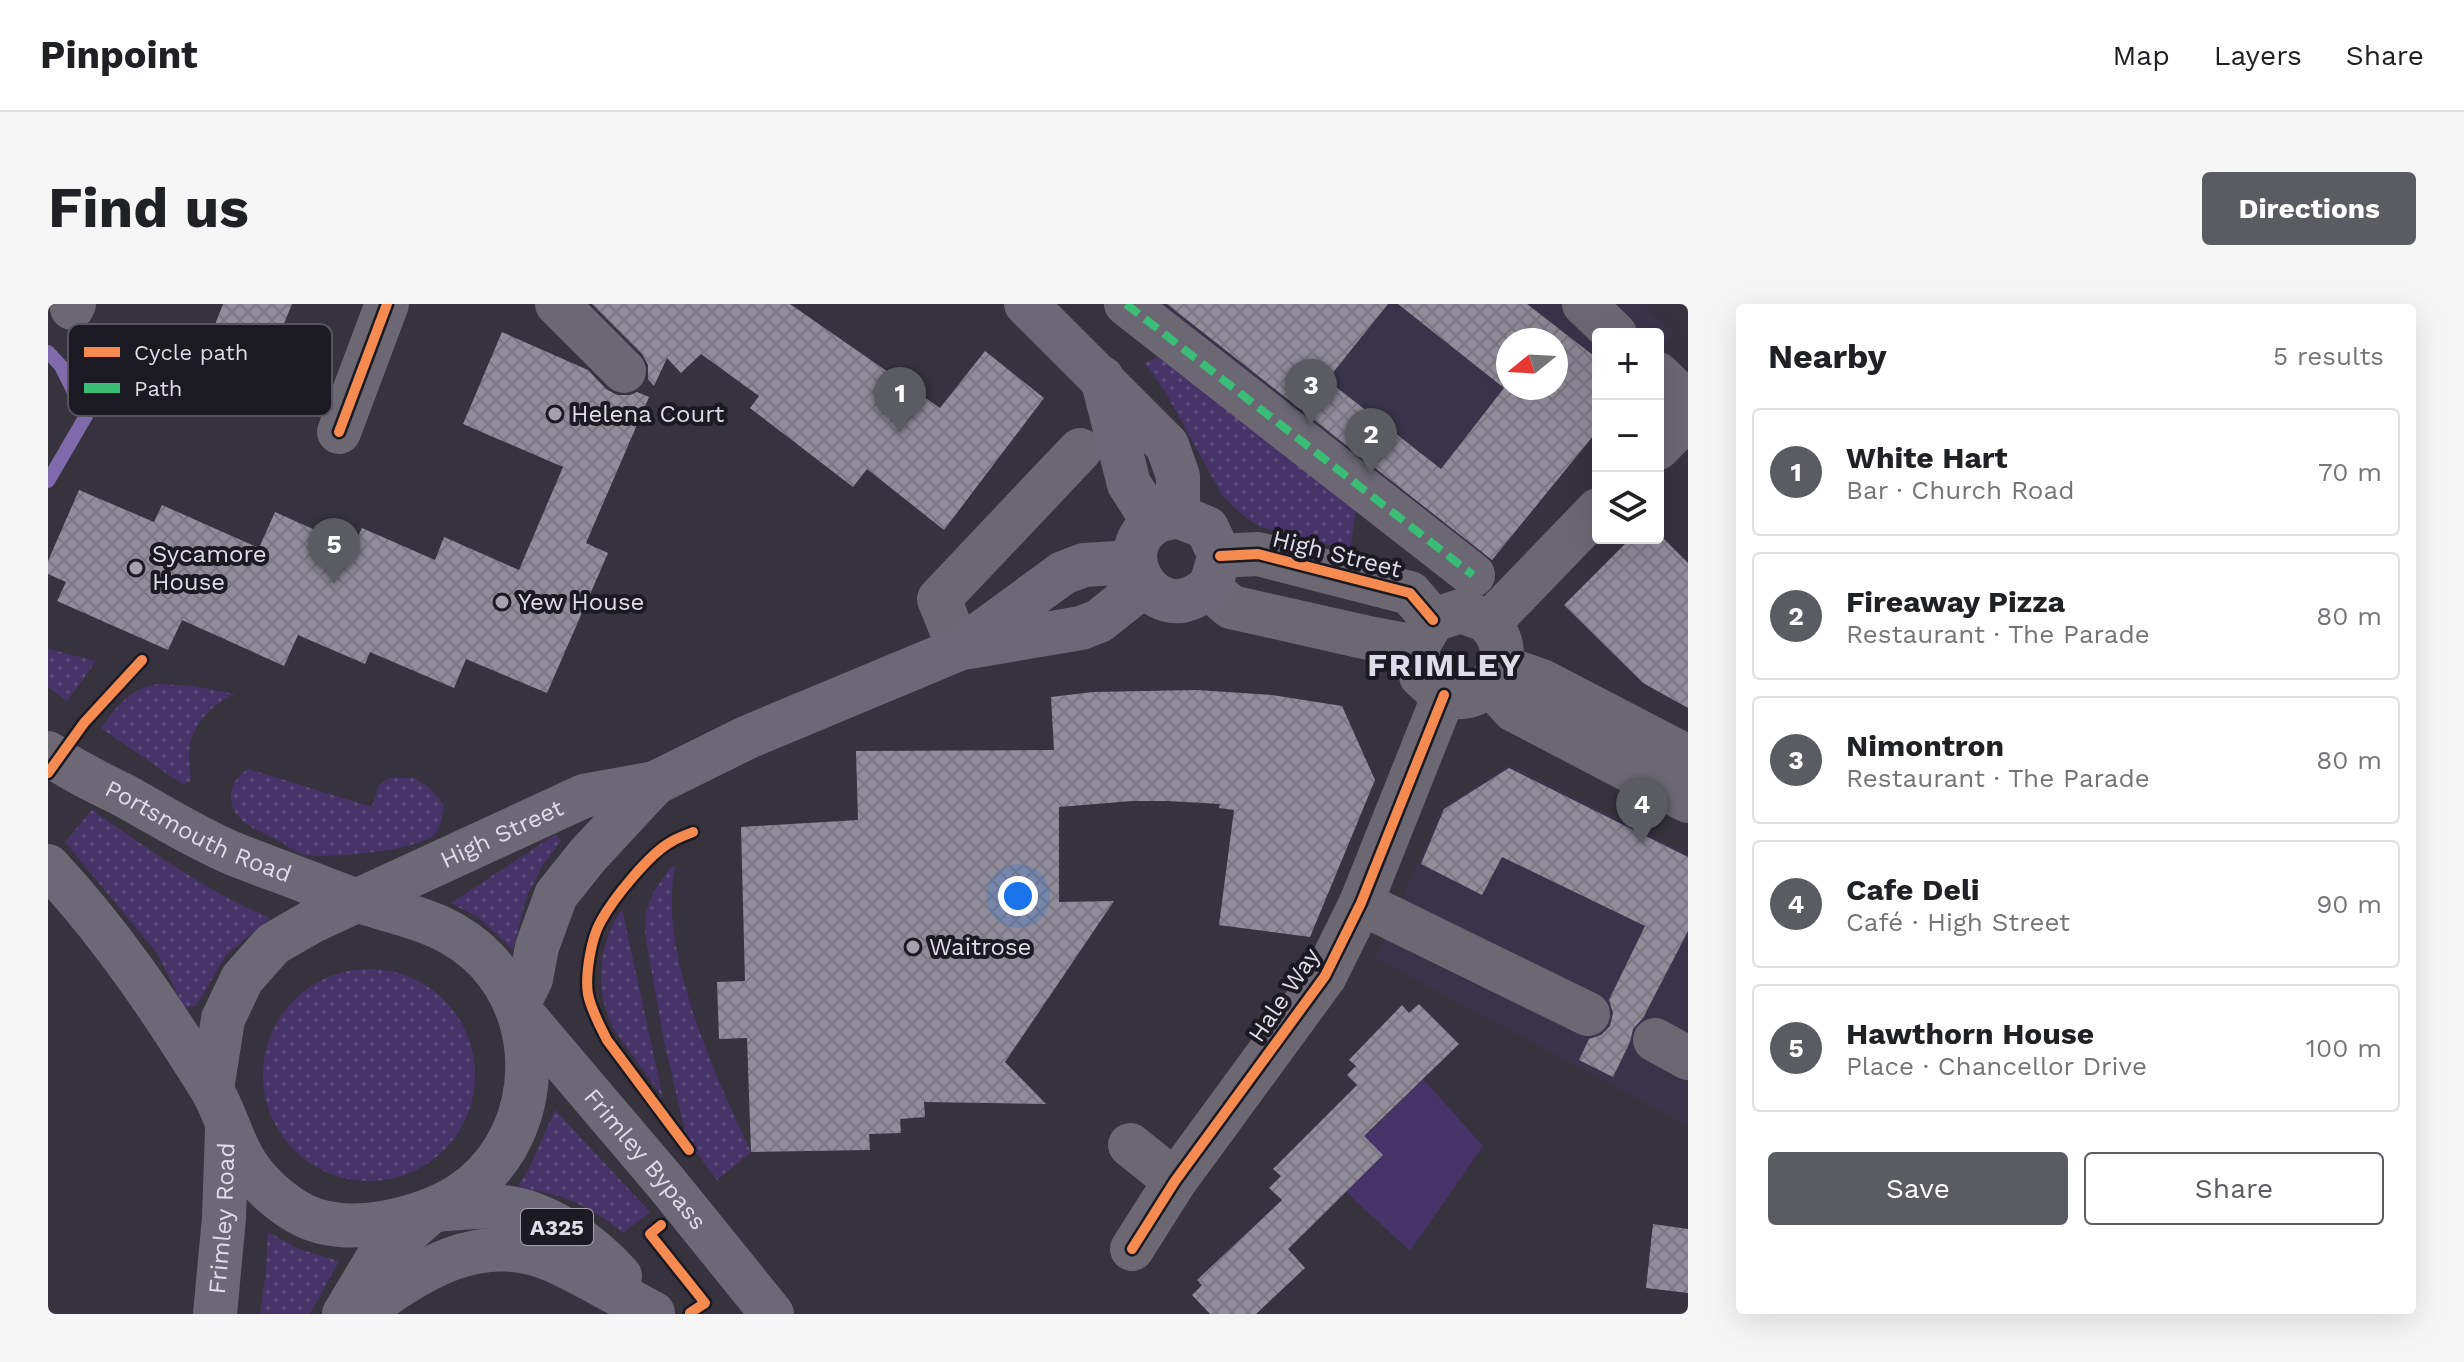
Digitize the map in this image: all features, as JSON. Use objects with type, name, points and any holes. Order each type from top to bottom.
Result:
[{"type":"main road","points":[[1026,304],[1102,378],[1129,484],[1166,520],[1207,528],[1214,572]]},
{"type":"main road","name":"High Street","points":[[219,1106],[223,1019],[242,979],[273,944],[355,900],[584,796],[655,783],[748,737],[959,649],[1081,628],[1099,621],[1139,574],[1138,540],[1166,520]]},
{"type":"main road","name":"High Street","points":[[959,649],[1063,573],[1084,565],[1139,574],[1164,600],[1189,601],[1214,572]]},
{"type":"main road","name":"Portsmouth Road","points":[[48,753],[232,853],[355,900],[408,913],[453,932],[490,964],[517,1007]]},
{"type":"main road","name":"High Street","points":[[517,1007],[531,979],[546,916],[556,895],[588,855],[655,783]]},
{"type":"main road","name":"A325","points":[[48,866],[109,936],[219,1106],[247,1165],[280,1199],[303,1215],[327,1222],[365,1226],[432,1210],[505,1207],[539,1217],[575,1237],[608,1263],[653,1314]]},
{"type":"main road","points":[[344,1314],[377,1259],[432,1210],[461,1194],[486,1173],[506,1147],[524,1100],[528,1068],[526,1037],[517,1007]]},
{"type":"main road","name":"Frimley Bypass","points":[[517,1007],[772,1314]]},
{"type":"main road","name":"Frimley Road","points":[[215,1314],[224,1218],[219,1106]]},
{"type":"main road","points":[[359,1314],[439,1262],[494,1248],[553,1260],[653,1314]]},
{"type":"street","points":[[339,432],[387,304]]},
{"type":"street","points":[[557,304],[624,371]]},
{"type":"street","points":[[1126,304],[1473,575]]},
{"type":"street","points":[[1584,304],[1609,328]]},
{"type":"street","points":[[1664,380],[1688,403]]},
{"type":"street","points":[[1664,442],[1688,417]]},
{"type":"street","points":[[959,649],[933,593],[1080,450]]},
{"type":"street","points":[[1489,623],[1592,516]]},
{"type":"street","name":"High Street","points":[[1214,572],[1258,554],[1410,593],[1425,634],[1421,676],[1444,695]]},
{"type":"street","points":[[1214,572],[1231,607],[1364,637],[1425,634],[1461,611],[1489,623],[1501,644],[1496,676],[1514,710],[1688,801]]},
{"type":"street","points":[[1444,695],[1468,697],[1496,676],[1542,681],[1688,757]]},
{"type":"street","name":"Hale Way","points":[[1132,1249],[1311,971],[1361,903],[1444,695]]},
{"type":"street","points":[[1361,903],[1588,1014]]},
{"type":"street","points":[[1130,1145],[1175,1181]]},
{"type":"shaded area","points":[[1147,304],[1644,304],[1674,335],[1664,348],[1664,328],[1592,328],[1592,437],[1484,571]]},
{"type":"shaded area","points":[[1162,355],[1356,509],[1350,550],[1261,527],[1245,517],[1222,495],[1166,393],[1145,363]]},
{"type":"shaded area","points":[[48,649],[96,661],[67,701],[48,687]]},
{"type":"shaded area","points":[[160,684],[235,694],[211,709],[198,724],[189,751],[190,782],[182,784],[101,728],[133,693]]},
{"type":"shaded area","points":[[1510,765],[1688,854],[1688,1126],[1375,958],[1444,806]]},
{"type":"shaded area","points":[[248,769],[372,807],[379,785],[389,778],[413,778],[430,788],[444,805],[440,824],[435,834],[412,845],[330,856],[302,854],[247,824],[235,812],[232,790],[236,780]]},
{"type":"shaded area","points":[[92,810],[200,882],[270,918],[226,955],[196,1006],[184,1007],[157,953],[65,842]]},
{"type":"shaded area","points":[[556,834],[561,841],[542,866],[526,898],[513,950],[479,918],[451,903]]},
{"type":"shaded area","points":[[672,866],[675,868],[672,900],[674,936],[682,974],[707,1051],[751,1152],[717,1180],[687,1140],[664,1041],[645,934],[646,912],[654,891]]},
{"type":"shaded area","points":[[622,909],[663,1098],[615,1031],[604,1001],[601,985],[603,953]]},
{"type":"shaded area","points":[[369,969],[410,977],[444,1000],[467,1034],[475,1075],[467,1116],[444,1150],[410,1173],[369,1181],[328,1173],[294,1150],[271,1116],[263,1075],[271,1034],[294,1000],[328,977]]},
{"type":"shaded area","points":[[1423,1079],[1483,1146],[1410,1251],[1346,1192],[1383,1156],[1364,1137]]},
{"type":"shaded area","points":[[555,1110],[650,1212],[623,1233],[573,1201],[545,1192],[515,1190],[528,1171]]},
{"type":"shaded area","points":[[268,1232],[299,1249],[339,1261],[310,1314],[260,1314]]},
{"type":"building","points":[[223,304],[292,304],[284,324],[215,324]]},
{"type":"building","points":[[592,304],[790,304],[940,408],[985,351],[1044,398],[944,530],[867,469],[853,487],[750,408],[759,396],[701,354],[681,373],[667,358],[654,386],[648,379],[648,365],[642,354]]},
{"type":"building","points":[[1167,304],[1388,304],[1327,380],[1441,469],[1496,398],[1568,400],[1568,336],[1592,354],[1592,437],[1492,560]]},
{"type":"building","points":[[1398,304],[1527,304],[1558,328],[1496,328],[1496,382]]},
{"type":"building","points":[[502,332],[588,370],[606,389],[617,395],[637,392],[649,397],[586,543],[608,553],[547,693],[466,659],[454,688],[370,652],[365,664],[298,635],[284,666],[182,620],[168,650],[57,601],[66,582],[48,574],[48,561],[79,490],[154,522],[162,505],[259,548],[275,512],[353,547],[362,528],[435,560],[444,537],[519,570],[563,467],[463,424]]},
{"type":"building","points":[[1664,539],[1688,563],[1688,708],[1643,683],[1564,605],[1625,544],[1664,544]]},
{"type":"building","name":"Waitrose","points":[[1197,690],[1272,695],[1342,706],[1375,780],[1310,937],[1219,925],[1234,810],[1219,808],[1220,804],[1167,801],[1059,807],[1059,902],[1114,901],[1005,1062],[1046,1104],[924,1102],[925,1117],[900,1119],[901,1133],[869,1134],[870,1150],[751,1152],[747,1038],[719,1039],[717,982],[745,981],[741,827],[858,820],[856,751],[1054,750],[1051,697],[1093,692]]},
{"type":"building","points":[[1509,768],[1688,857],[1688,931],[1643,1018],[1633,1029],[1613,1077],[1579,1060],[1589,1039],[1601,1035],[1610,1026],[1613,1013],[1609,1000],[1645,926],[1502,857],[1482,895],[1421,864],[1444,809]]},
{"type":"building","points":[[1419,1004],[1459,1044],[1364,1136],[1383,1155],[1288,1249],[1305,1268],[1256,1314],[1210,1314],[1192,1295],[1202,1285],[1197,1280],[1282,1200],[1269,1188],[1281,1176],[1273,1169],[1357,1085],[1347,1075],[1356,1066],[1349,1060],[1402,1005],[1409,1013]]},
{"type":"building","points":[[1653,1224],[1688,1229],[1688,1293],[1646,1288]]},
{"type":"waterway","points":[[48,352],[61,366],[68,380]]},
{"type":"waterway","points":[[48,481],[86,416]]},
{"type":"marked path","points":[[1126,304],[1473,575]]},
{"type":"cycle path","points":[[339,432],[387,304]]},
{"type":"cycle path","points":[[1220,556],[1258,554],[1410,593],[1433,620]]},
{"type":"cycle path","points":[[48,773],[84,723],[142,660]]},
{"type":"cycle path","points":[[1132,1249],[1175,1181],[1325,976],[1361,903],[1444,695]]},
{"type":"cycle path","points":[[689,1150],[607,1040],[591,1006],[587,977],[594,937],[614,901],[652,856],[693,832]]},
{"type":"cycle path","points":[[661,1225],[650,1234],[705,1303],[690,1313]]},
{"type":"place","name":"Helena Court","points":[[555,414]]},
{"type":"place","name":"Nimontron","points":[[1311,425]]},
{"type":"place","name":"White Hart","points":[[900,433]]},
{"type":"place","name":"Fireaway Pizza","points":[[1371,474]]},
{"type":"place","name":"Sycamore House","points":[[136,568]]},
{"type":"place","name":"Hawthorn House","points":[[334,584]]},
{"type":"place","name":"Yew House","points":[[502,602]]},
{"type":"place","name":"Cafe Deli","points":[[1642,844]]},
{"type":"place","name":"Waitrose","points":[[913,947]]},
{"type":"district","name":"FRIMLEY","points":[[1445,665]]}]
